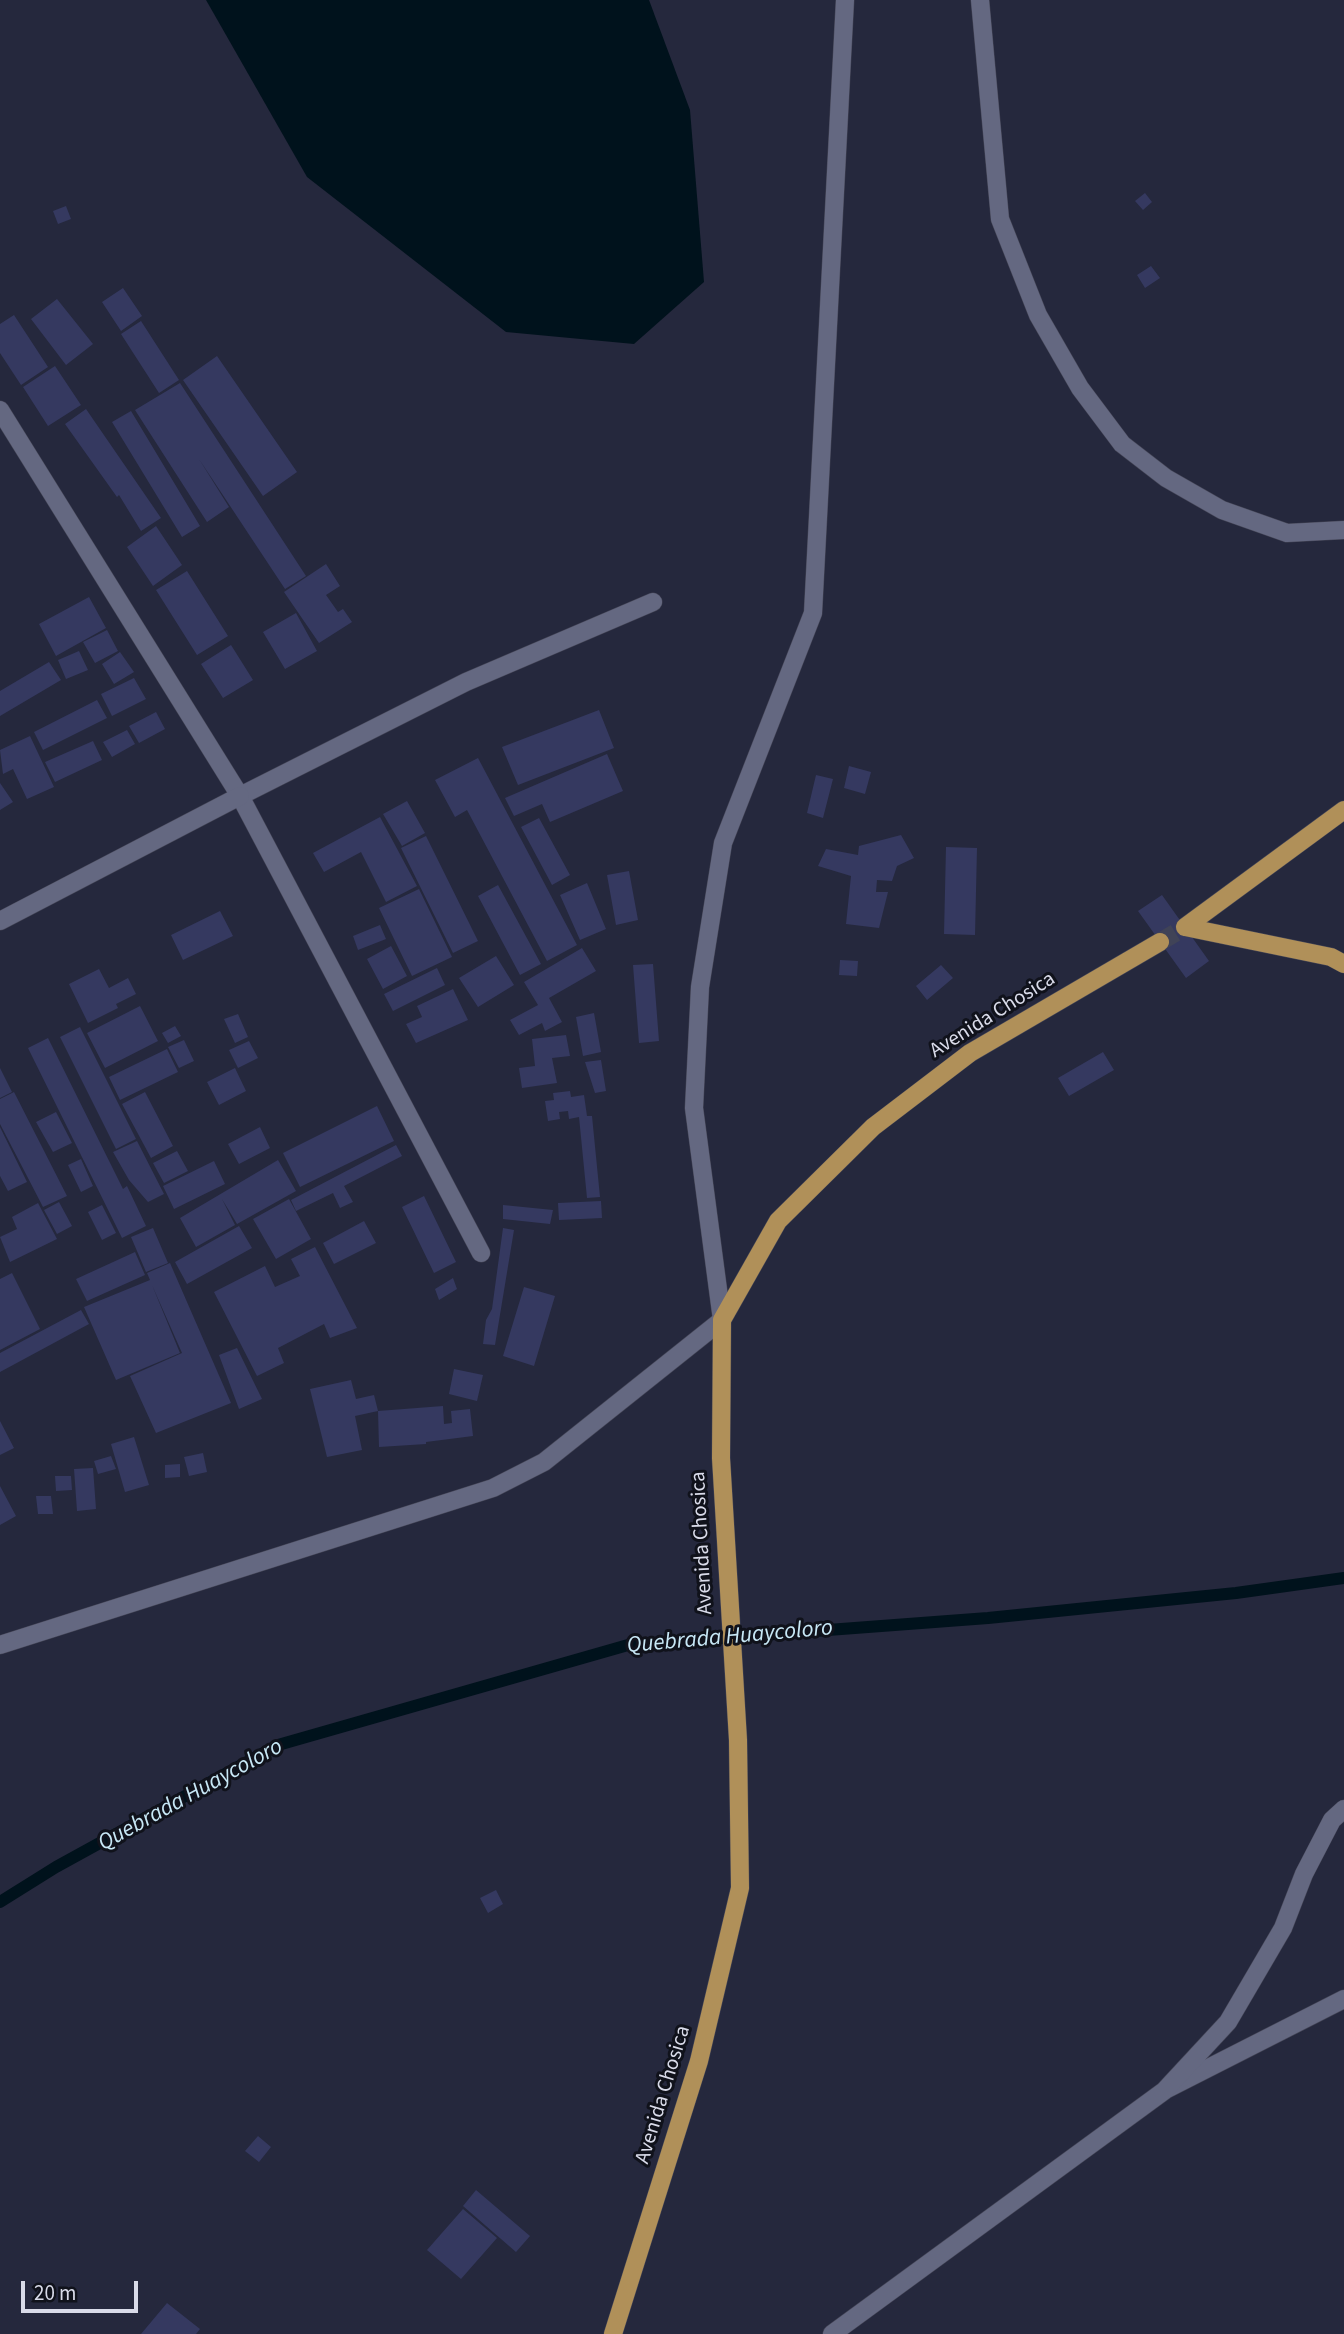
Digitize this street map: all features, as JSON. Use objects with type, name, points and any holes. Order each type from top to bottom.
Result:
[{"type":"main road","points":[[1344,810],[1185,928],[1331,957],[1344,964]]},
{"type":"main road","name":"Avenida Chosica","points":[[613,2334],[699,2061],[740,1888],[738,1740],[721,1458],[722,1320],[778,1221],[873,1126],[970,1053],[1160,942]]},
{"type":"street","points":[[0,1645],[493,1488],[544,1462],[722,1320],[694,1108],[700,987],[723,843],[813,613],[845,0]]},
{"type":"street","points":[[980,0],[1000,219],[1038,315],[1080,388],[1122,444],[1166,478],[1222,510],[1287,533],[1344,530]]},
{"type":"street","points":[[0,410],[240,796],[481,1253]]},
{"type":"street","points":[[0,921],[466,682],[653,602]]},
{"type":"street","points":[[1164,2091],[1228,2022],[1283,1928],[1304,1874],[1332,1820],[1344,1809]]},
{"type":"street","points":[[832,2334],[1164,2091],[1344,1999]]},
{"type":"water","points":[[206,0],[649,0],[690,110],[704,282],[634,344],[506,332],[307,177]]},
{"type":"building","points":[[1145,193],[1152,202],[1143,210],[1135,201]]},
{"type":"building","points":[[66,206],[71,219],[58,224],[53,211]]},
{"type":"building","points":[[1151,266],[1160,278],[1145,288],[1137,275]]},
{"type":"building","points":[[123,288],[142,316],[121,331],[102,302]]},
{"type":"building","points":[[57,299],[93,344],[66,365],[31,319]]},
{"type":"building","points":[[14,315],[48,367],[21,385],[0,353],[0,324]]},
{"type":"building","points":[[141,321],[179,380],[159,393],[121,334]]},
{"type":"building","points":[[217,356],[297,472],[263,496],[183,380]]},
{"type":"building","points":[[55,366],[81,405],[48,426],[23,387]]},
{"type":"building","points":[[180,383],[306,576],[285,589],[199,459],[229,507],[207,522],[135,410]]},
{"type":"building","points":[[86,409],[161,518],[141,531],[119,495],[117,497],[65,424]]},
{"type":"building","points":[[131,411],[200,526],[182,537],[112,422]]},
{"type":"building","points":[[156,526],[182,565],[153,586],[127,547]]},
{"type":"building","points":[[326,564],[340,586],[326,595],[338,612],[343,609],[352,622],[319,643],[284,592]]},
{"type":"building","points":[[187,571],[228,636],[197,655],[156,590]]},
{"type":"building","points":[[89,597],[106,628],[56,656],[39,624]]},
{"type":"building","points":[[296,613],[317,651],[285,669],[263,632]]},
{"type":"building","points":[[107,630],[118,651],[95,663],[83,642]]},
{"type":"building","points":[[231,645],[253,680],[223,698],[201,664]]},
{"type":"building","points":[[79,651],[88,670],[66,679],[58,660]]},
{"type":"building","points":[[120,652],[134,672],[114,684],[102,664]]},
{"type":"building","points":[[49,662],[61,680],[0,716],[0,691]]},
{"type":"building","points":[[134,678],[146,699],[112,716],[101,694]]},
{"type":"building","points":[[97,700],[107,718],[43,750],[34,732]]},
{"type":"building","points":[[599,710],[614,748],[518,785],[502,747]]},
{"type":"building","points":[[156,712],[165,729],[139,743],[129,726]]},
{"type":"building","points":[[127,730],[135,744],[112,757],[103,742]]},
{"type":"building","points":[[30,736],[54,787],[27,799],[13,769],[3,774],[0,750]]},
{"type":"building","points":[[93,741],[102,760],[55,782],[45,762]]},
{"type":"building","points":[[607,754],[623,791],[550,822],[542,804],[514,816],[505,798]]},
{"type":"building","points":[[478,758],[577,945],[547,961],[467,810],[455,817],[435,780]]},
{"type":"building","points":[[849,766],[871,772],[865,794],[844,788]]},
{"type":"building","points":[[816,775],[833,779],[823,818],[807,813]]},
{"type":"building","points":[[0,783],[13,802],[0,810]]},
{"type":"building","points":[[407,801],[425,833],[402,846],[383,814]]},
{"type":"building","points":[[380,817],[417,886],[386,902],[361,852],[324,872],[313,853]]},
{"type":"building","points":[[539,818],[570,875],[552,885],[521,827]]},
{"type":"building","points":[[901,835],[914,858],[897,866],[892,881],[877,880],[876,892],[888,892],[879,928],[846,924],[851,876],[818,866],[826,849],[858,855],[859,846]]},
{"type":"building","points":[[426,836],[478,941],[453,953],[401,848]]},
{"type":"building","points":[[946,847],[977,848],[975,935],[944,934]]},
{"type":"building","points":[[629,871],[638,920],[616,925],[607,875]]},
{"type":"building","points":[[587,883],[606,929],[580,940],[560,895]]},
{"type":"building","points":[[498,885],[541,964],[520,975],[478,896]]},
{"type":"building","points":[[419,889],[452,957],[412,976],[379,908]]},
{"type":"building","points":[[1162,895],[1209,961],[1186,978],[1138,911]]},
{"type":"building","points":[[220,911],[233,936],[183,960],[171,935]]},
{"type":"building","points":[[380,925],[386,939],[358,950],[353,936]]},
{"type":"building","points":[[391,946],[407,976],[383,989],[367,959]]},
{"type":"building","points":[[582,948],[596,971],[549,998],[562,1022],[545,1031],[542,1023],[519,1035],[510,1020],[538,1005],[524,982]]},
{"type":"building","points":[[496,956],[514,985],[478,1007],[459,978]]},
{"type":"building","points":[[840,960],[858,961],[857,976],[839,975]]},
{"type":"building","points":[[653,964],[659,1041],[639,1043],[633,965]]},
{"type":"building","points":[[941,965],[953,978],[927,1000],[916,986]]},
{"type":"building","points":[[437,968],[445,985],[393,1011],[384,994]]},
{"type":"building","points":[[99,969],[109,988],[128,978],[136,994],[116,1004],[118,1008],[88,1023],[69,984]]},
{"type":"building","points":[[453,989],[468,1020],[416,1043],[406,1024],[422,1017],[417,1006]]},
{"type":"building","points":[[140,1006],[158,1041],[105,1068],[87,1033]]},
{"type":"building","points":[[594,1013],[601,1052],[583,1056],[576,1017]]},
{"type":"building","points":[[238,1014],[248,1037],[235,1043],[224,1019]]},
{"type":"building","points":[[175,1026],[181,1036],[168,1043],[162,1033]]},
{"type":"building","points":[[80,1027],[136,1139],[116,1149],[60,1037]]},
{"type":"building","points":[[566,1035],[570,1056],[552,1058],[557,1083],[522,1088],[519,1068],[535,1066],[532,1039]]},
{"type":"building","points":[[48,1038],[123,1189],[127,1186],[146,1226],[122,1238],[28,1048]]},
{"type":"building","points":[[184,1040],[194,1061],[179,1068],[168,1047]]},
{"type":"building","points":[[249,1041],[258,1058],[238,1068],[229,1050]]},
{"type":"building","points":[[167,1049],[178,1072],[120,1100],[109,1077]]},
{"type":"building","points":[[1103,1052],[1114,1070],[1069,1096],[1058,1078]]},
{"type":"building","points":[[601,1060],[606,1091],[595,1093],[585,1062]]},
{"type":"building","points":[[0,1068],[12,1092],[0,1098]]},
{"type":"building","points":[[235,1068],[246,1091],[219,1105],[207,1082]]},
{"type":"building","points":[[570,1091],[571,1097],[584,1095],[587,1116],[592,1116],[600,1197],[587,1198],[579,1117],[569,1119],[568,1111],[559,1112],[560,1119],[548,1121],[545,1101],[554,1100],[553,1093]]},
{"type":"building","points":[[14,1092],[67,1196],[43,1207],[0,1124],[0,1099]]},
{"type":"building","points":[[145,1092],[173,1146],[151,1158],[122,1104]]},
{"type":"building","points":[[377,1106],[394,1141],[300,1187],[283,1153]]},
{"type":"building","points":[[56,1112],[72,1143],[53,1152],[36,1122]]},
{"type":"building","points":[[0,1127],[27,1182],[8,1191],[0,1176]]},
{"type":"building","points":[[260,1127],[270,1148],[239,1164],[228,1144]]},
{"type":"building","points":[[137,1141],[164,1194],[148,1202],[129,1180],[113,1152]]},
{"type":"building","points":[[396,1145],[402,1156],[344,1186],[353,1202],[340,1208],[333,1193],[296,1211],[291,1200]]},
{"type":"building","points":[[177,1151],[188,1171],[164,1183],[153,1163]]},
{"type":"building","points":[[81,1159],[93,1186],[81,1192],[68,1165]]},
{"type":"building","points":[[278,1160],[296,1191],[237,1224],[222,1199],[235,1225],[196,1247],[180,1218]]},
{"type":"building","points":[[214,1161],[225,1184],[174,1209],[163,1186]]},
{"type":"building","points":[[424,1196],[456,1262],[434,1273],[402,1207]]},
{"type":"building","points":[[289,1199],[311,1239],[276,1259],[253,1219]]},
{"type":"building","points":[[601,1201],[602,1218],[559,1220],[558,1203]]},
{"type":"building","points":[[59,1202],[72,1226],[57,1234],[44,1210]]},
{"type":"building","points":[[38,1203],[57,1239],[10,1262],[0,1237],[17,1229],[12,1217]]},
{"type":"building","points":[[102,1205],[116,1233],[102,1240],[88,1212]]},
{"type":"building","points":[[503,1205],[553,1210],[550,1224],[503,1219]]},
{"type":"building","points":[[364,1221],[376,1243],[334,1264],[323,1243]]},
{"type":"building","points":[[239,1226],[252,1248],[187,1284],[175,1262]]},
{"type":"building","points":[[153,1228],[168,1263],[146,1272],[131,1237]]},
{"type":"building","points":[[503,1228],[514,1230],[495,1345],[483,1344],[486,1320],[492,1309]]},
{"type":"building","points":[[315,1247],[357,1328],[330,1338],[324,1324],[278,1348],[284,1363],[257,1376],[214,1292],[265,1266],[275,1287],[300,1276],[291,1259]]},
{"type":"building","points":[[135,1252],[145,1275],[87,1301],[76,1279]]},
{"type":"building","points":[[170,1263],[231,1403],[156,1433],[130,1376],[182,1353],[152,1285],[180,1353],[116,1380],[84,1307],[150,1280],[147,1273]]},
{"type":"building","points":[[12,1273],[40,1329],[0,1350],[0,1279]]},
{"type":"building","points":[[453,1278],[457,1289],[439,1300],[435,1289]]},
{"type":"building","points":[[524,1287],[555,1296],[534,1366],[503,1356]]},
{"type":"building","points":[[81,1310],[89,1324],[0,1372],[0,1353]]},
{"type":"building","points":[[237,1348],[262,1399],[239,1409],[219,1355]]},
{"type":"building","points":[[454,1369],[483,1375],[477,1401],[449,1394]]},
{"type":"building","points":[[351,1380],[356,1399],[374,1395],[378,1411],[355,1416],[362,1450],[327,1457],[310,1389]]},
{"type":"building","points":[[443,1406],[444,1424],[452,1423],[451,1411],[470,1409],[473,1436],[426,1444],[379,1447],[378,1411]]},
{"type":"building","points":[[0,1421],[14,1448],[0,1455]]},
{"type":"building","points":[[134,1437],[149,1485],[125,1492],[111,1444]]},
{"type":"building","points":[[203,1453],[207,1472],[189,1476],[184,1457]]},
{"type":"building","points":[[111,1456],[116,1469],[98,1474],[94,1461]]},
{"type":"building","points":[[180,1464],[180,1477],[165,1478],[165,1465]]},
{"type":"building","points":[[93,1468],[96,1509],[77,1511],[74,1469]]},
{"type":"building","points":[[55,1476],[71,1476],[72,1490],[56,1491]]},
{"type":"building","points":[[0,1486],[16,1516],[0,1525]]},
{"type":"building","points":[[36,1496],[51,1496],[53,1514],[38,1514]]},
{"type":"building","points":[[496,1890],[503,1904],[488,1913],[480,1898]]},
{"type":"building","points":[[258,2136],[271,2147],[259,2162],[245,2151]]},
{"type":"building","points":[[476,2190],[530,2236],[516,2252],[463,2206]]},
{"type":"building","points":[[463,2209],[497,2238],[461,2279],[427,2250]]},
{"type":"building","points":[[167,2303],[200,2329],[196,2334],[141,2334]]},
{"type":"waterway","name":"Quebrada Huaycoloro","points":[[0,1902],[56,1867],[278,1745],[628,1645],[988,1618],[1236,1593],[1344,1578]]},
{"type":"tunnel","points":[[1160,942],[1185,927]]}]
